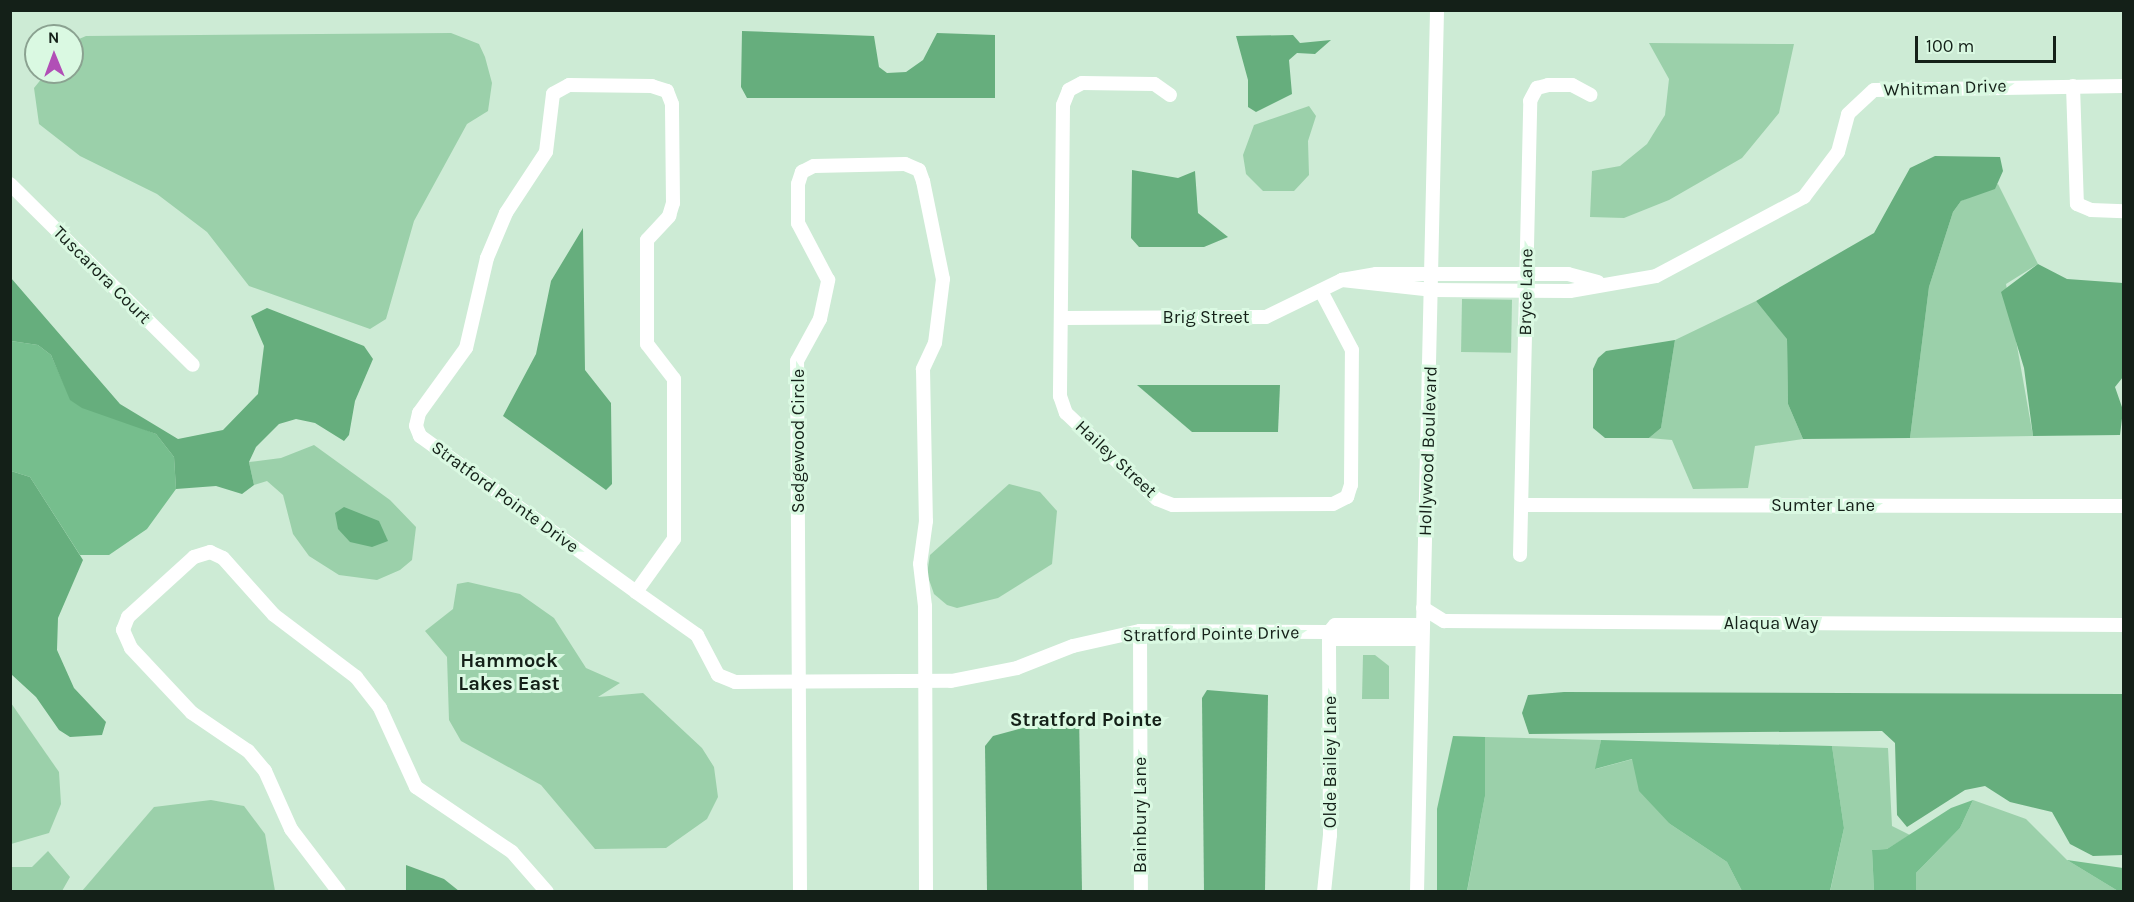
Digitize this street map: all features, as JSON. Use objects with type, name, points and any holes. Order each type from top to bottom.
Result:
[{"type":"street","name":"Hollywood Boulevard","points":[[1417,891],[1433,290],[1437,10]]},
{"type":"street","name":"Hailey Street","points":[[1170,94],[1155,84],[1082,83],[1069,90],[1063,105],[1060,396],[1066,413],[1157,499],[1173,505],[1333,504],[1347,497],[1351,485],[1352,350],[1321,291]]},
{"type":"street","name":"Stratford Pointe Drive","points":[[636,592],[674,539],[674,379],[647,344],[647,240],[669,216],[673,203],[672,104],[667,91],[652,86],[569,85],[553,94],[546,152],[507,213],[487,258],[466,348],[418,413],[416,426],[420,436],[636,592],[697,635],[718,675],[735,682],[925,681],[986,676],[1073,646],[1140,632],[1329,632]]},
{"type":"street","name":"Bryce Lane","points":[[1520,555],[1523,505],[1530,101],[1537,88],[1548,85],[1572,85],[1591,95]]},
{"type":"street","points":[[2073,86],[2077,204],[2091,210],[2124,211]]},
{"type":"street","name":"Whitman Drive","points":[[1433,290],[1570,291],[1598,282],[1656,276],[1686,264],[1804,197],[1838,152],[1848,114],[1874,90],[2124,86]]},
{"type":"street","name":"Sedgewood Circle","points":[[800,891],[797,361],[801,345],[820,318],[828,280],[798,224],[798,184],[802,172],[814,166],[905,164],[919,170],[923,181],[943,279],[935,343],[923,369],[926,521],[920,564],[925,681],[926,891]]},
{"type":"street","name":"Tuscarora Court","points":[[10,184],[193,365]]},
{"type":"street","name":"Whitman Drive","points":[[1433,273],[1568,274],[1598,282]]},
{"type":"street","name":"Brig Street","points":[[1062,318],[1266,316],[1342,280],[1433,273]]},
{"type":"street","points":[[1342,280],[1433,290]]},
{"type":"street","name":"Sumter Lane","points":[[1523,505],[2124,506]]},
{"type":"street","points":[[339,891],[291,829],[265,771],[248,751],[192,713],[131,648],[123,630],[128,617],[194,557],[210,552],[223,558],[274,615],[356,677],[380,708],[416,788],[512,852],[547,891]]},
{"type":"street","name":"Alaqua Way","points":[[1423,608],[1444,621],[2124,624]]},
{"type":"street","points":[[1422,639],[1335,639],[1329,632],[1335,625],[1423,624]]},
{"type":"street","name":"Bainbury Lane","points":[[1140,632],[1141,891]]},
{"type":"street","name":"Olde Bailey Lane","points":[[1324,891],[1330,835],[1329,632]]},
{"type":"shaded area","points":[[742,31],[874,36],[879,67],[887,73],[906,72],[923,60],[937,33],[995,35],[995,98],[747,98],[741,87]]},
{"type":"shaded area","points":[[451,33],[479,44],[492,83],[488,111],[467,124],[414,221],[386,319],[370,329],[249,286],[207,232],[157,194],[80,156],[39,124],[34,88],[37,84],[84,84],[84,37]]},
{"type":"shaded area","points":[[1293,35],[1300,43],[1331,40],[1315,54],[1297,53],[1289,60],[1292,94],[1256,112],[1248,107],[1248,80],[1236,36]]},
{"type":"shaded area","points":[[1649,43],[1794,44],[1779,113],[1742,158],[1669,200],[1624,218],[1590,217],[1592,171],[1620,166],[1647,144],[1665,115],[1669,79]]},
{"type":"shaded area","points":[[1309,106],[1316,116],[1308,141],[1309,175],[1294,191],[1263,191],[1246,174],[1243,155],[1254,125]]},
{"type":"shaded area","points":[[1935,156],[2000,157],[2003,171],[1995,189],[1961,201],[1953,212],[1929,287],[1910,438],[1803,439],[1788,404],[1787,339],[1756,301],[1874,233],[1910,168]]},
{"type":"shaded area","points":[[1132,170],[1178,178],[1195,171],[1198,213],[1228,237],[1204,247],[1139,247],[1131,238]]},
{"type":"shaded area","points":[[1998,184],[2038,264],[2006,284],[2033,436],[1910,438],[1929,287],[1953,212],[1961,201]]},
{"type":"shaded area","points":[[583,228],[585,370],[611,403],[612,484],[606,490],[503,416],[536,354],[551,281]]},
{"type":"shaded area","points":[[2038,264],[2067,279],[2123,283],[2123,377],[2115,387],[2123,410],[2120,435],[2033,436],[2024,368],[2001,292]]},
{"type":"shaded area","points":[[11,278],[120,404],[178,439],[223,430],[258,394],[264,346],[251,316],[267,308],[364,346],[373,359],[355,401],[349,435],[344,441],[315,423],[296,419],[279,424],[256,447],[249,462],[254,485],[242,494],[216,486],[176,489],[174,457],[156,434],[82,408],[70,400],[51,355],[38,345],[11,341]]},
{"type":"shaded area","points":[[1462,299],[1512,300],[1511,353],[1461,352]]},
{"type":"shaded area","points":[[1756,301],[1787,338],[1788,404],[1803,439],[1755,446],[1748,488],[1693,489],[1672,440],[1649,438],[1661,428],[1675,340]]},
{"type":"shaded area","points":[[1675,340],[1661,428],[1649,438],[1605,438],[1593,428],[1593,369],[1598,358],[1606,351]]},
{"type":"shaded area","points":[[11,341],[38,345],[51,355],[71,400],[156,434],[174,457],[176,489],[147,529],[109,555],[80,555],[30,477],[11,471]]},
{"type":"shaded area","points":[[1137,385],[1280,385],[1278,432],[1192,432]]},
{"type":"shaded area","points":[[314,445],[390,500],[416,527],[412,560],[400,570],[377,580],[339,575],[309,556],[293,534],[283,495],[267,481],[254,485],[249,462],[281,458]]},
{"type":"shaded area","points":[[11,471],[30,477],[83,560],[58,618],[57,650],[74,688],[106,722],[102,735],[70,737],[59,730],[36,697],[11,674]]},
{"type":"shaded area","points":[[1009,484],[1040,492],[1057,511],[1052,564],[998,598],[957,608],[947,605],[934,594],[927,574],[930,555]]},
{"type":"shaded area","points":[[344,507],[379,521],[388,541],[372,547],[350,542],[338,529],[335,513]]},
{"type":"shaded area","points":[[468,582],[520,594],[554,618],[586,668],[620,683],[598,697],[643,693],[702,748],[714,767],[718,797],[707,819],[666,848],[595,849],[541,785],[461,741],[449,720],[447,657],[425,631],[453,609],[457,584]]},
{"type":"shaded area","points":[[1363,655],[1375,655],[1389,666],[1389,699],[1362,699]]},
{"type":"shaded area","points":[[1207,690],[1268,695],[1265,891],[1204,891],[1202,698]]},
{"type":"shaded area","points":[[1564,692],[2123,694],[2123,855],[2093,856],[2070,844],[2052,812],[2010,802],[1985,786],[1965,790],[1907,827],[1897,815],[1895,743],[1882,731],[1529,734],[1522,713],[1528,695]]},
{"type":"shaded area","points":[[11,703],[59,772],[61,804],[49,833],[11,844]]},
{"type":"shaded area","points":[[1079,713],[1082,891],[987,891],[985,746],[993,736]]},
{"type":"shaded area","points":[[1453,736],[1485,737],[1485,796],[1467,891],[1437,891],[1437,809]]},
{"type":"shaded area","points":[[1485,737],[1601,740],[1596,769],[1633,759],[1670,824],[1727,862],[1742,891],[1467,892],[1485,796]]},
{"type":"shaded area","points":[[1601,740],[1832,746],[1844,828],[1830,891],[1742,891],[1727,862],[1670,824],[1639,791],[1632,759],[1595,769]]},
{"type":"shaded area","points":[[1832,746],[1888,748],[1892,826],[1910,835],[1887,849],[1872,850],[1874,891],[1830,892],[1844,828]]},
{"type":"shaded area","points":[[211,800],[244,806],[265,834],[275,891],[82,891],[154,807]]},
{"type":"shaded area","points":[[1973,800],[2026,819],[2067,860],[2118,891],[1916,892],[1916,873],[1960,828]]},
{"type":"shaded area","points":[[1973,800],[1960,828],[1916,873],[1916,891],[1874,891],[1872,850],[1887,849],[1951,808]]},
{"type":"shaded area","points":[[48,851],[70,877],[62,891],[11,891],[11,867],[32,867]]},
{"type":"shaded area","points":[[2067,860],[2123,868],[2123,891],[2118,891]]},
{"type":"shaded area","points":[[406,865],[444,879],[459,891],[406,891]]},
{"type":"district","name":"Hammock Lakes East","points":[[509,672]]},
{"type":"district","name":"Stratford Pointe","points":[[1086,719]]}]
